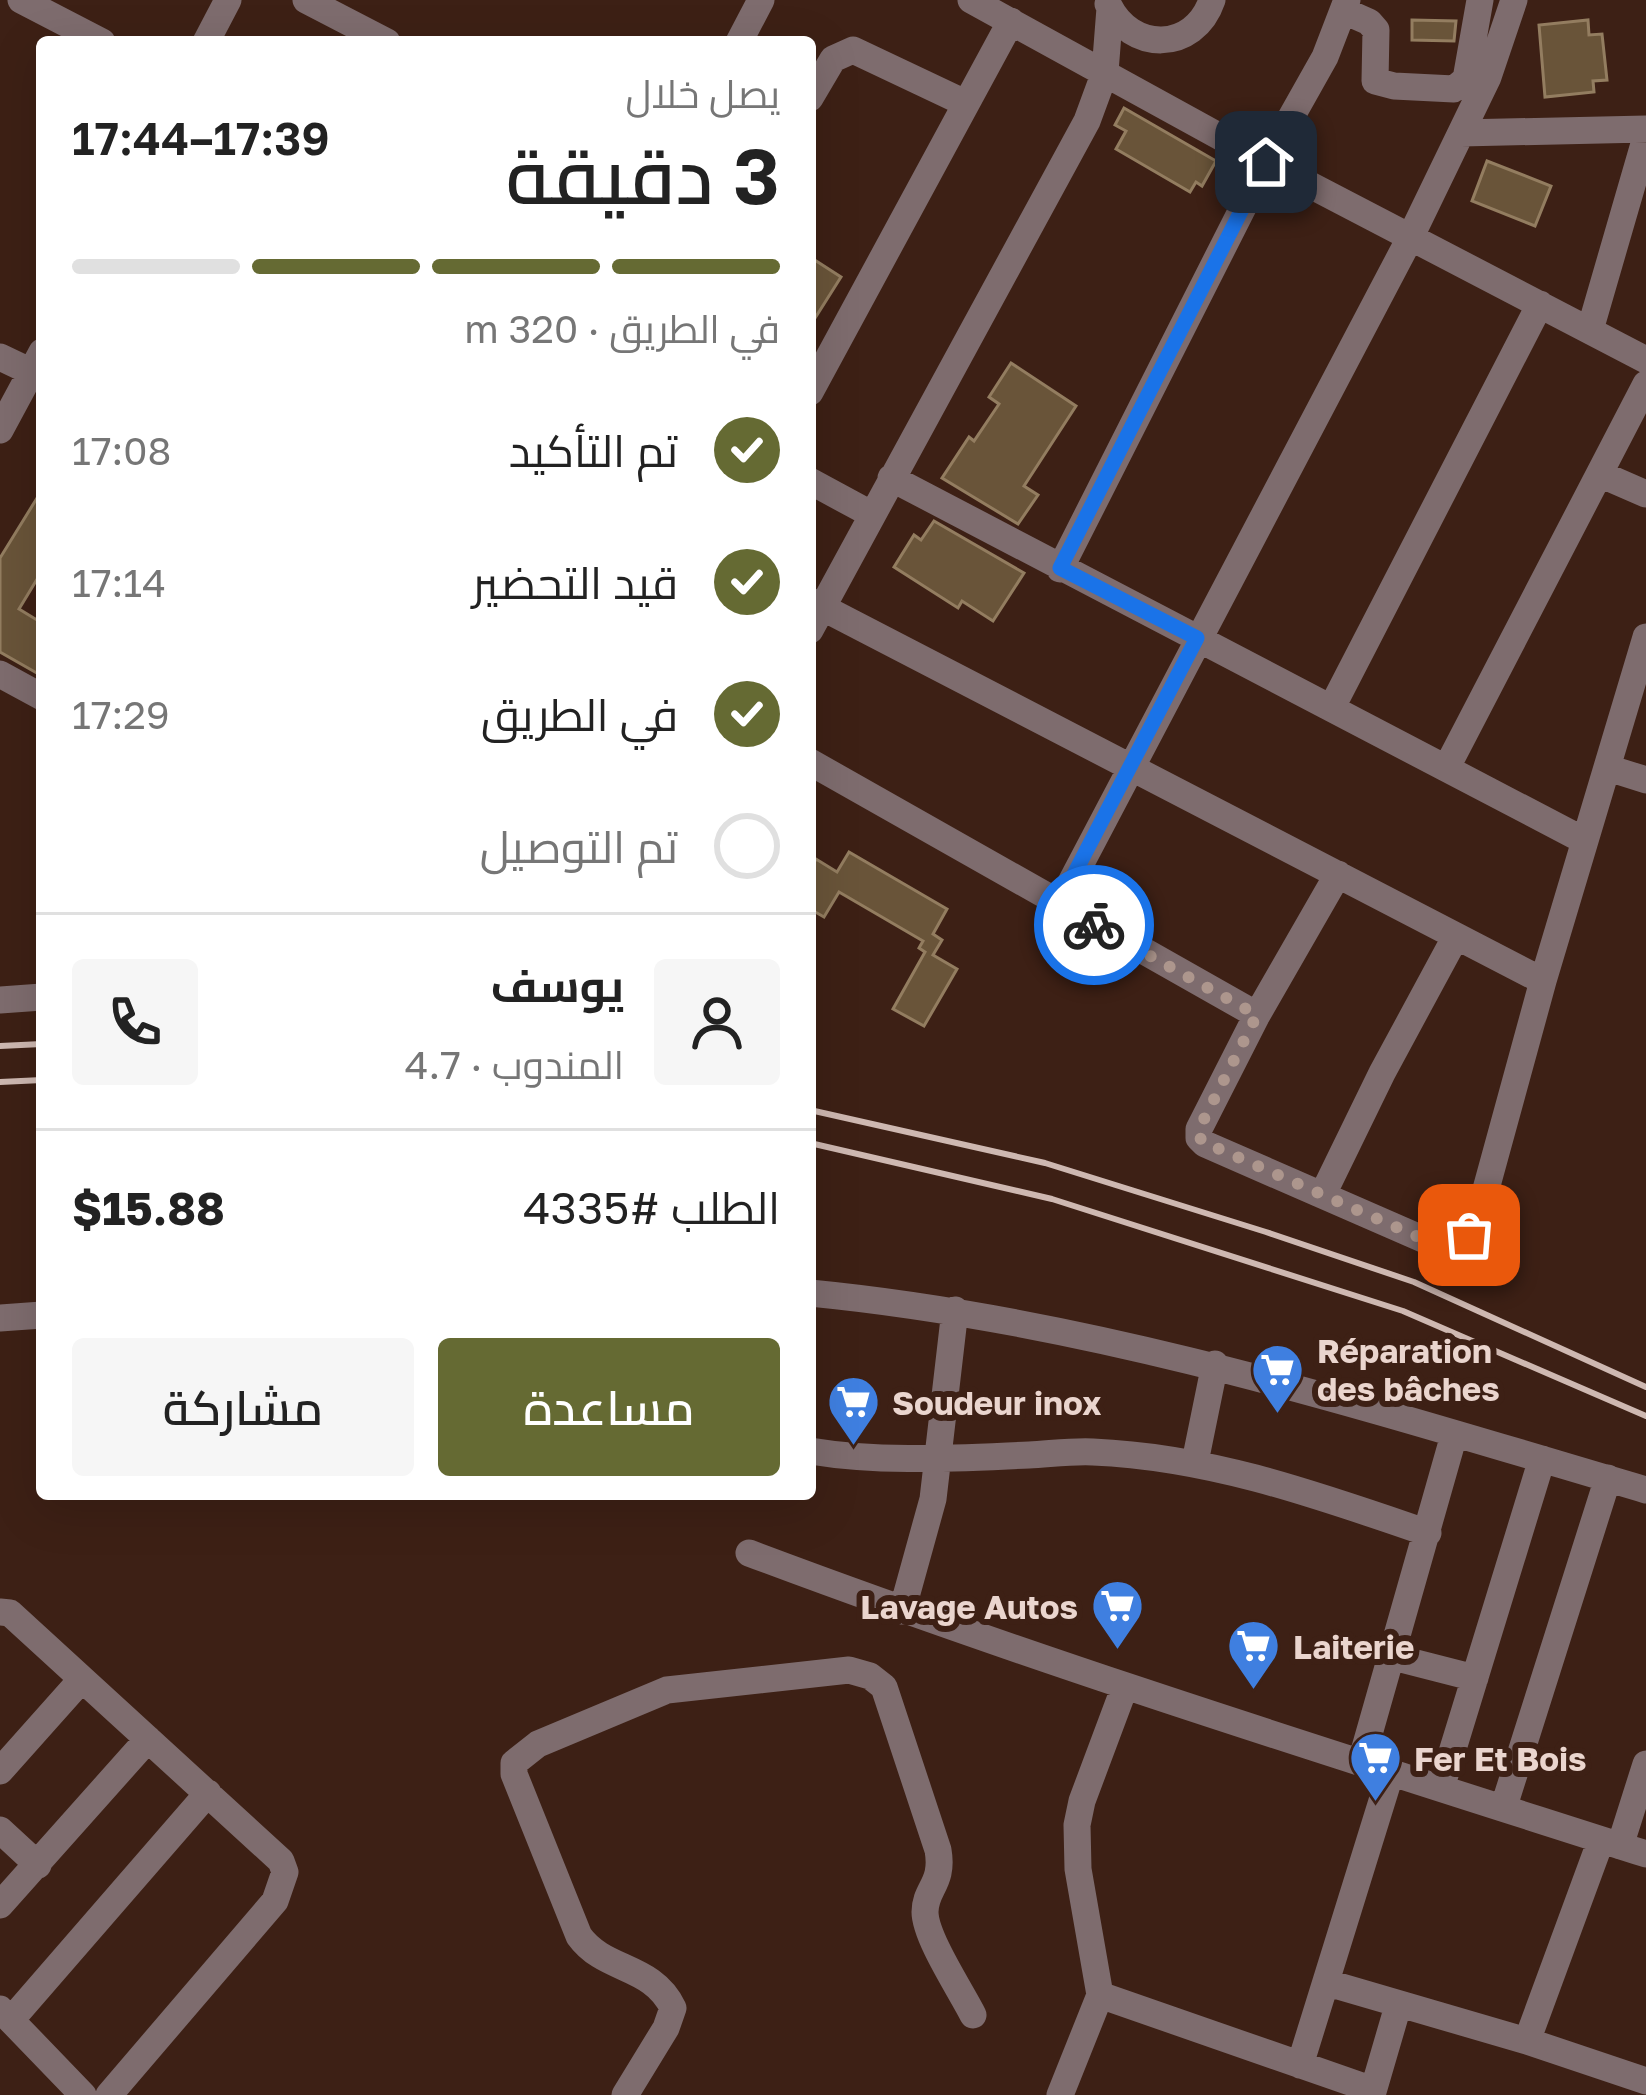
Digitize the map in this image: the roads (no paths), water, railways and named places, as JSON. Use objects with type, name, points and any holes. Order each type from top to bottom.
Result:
[{"type":"street","points":[[21,0],[90,36]]},
{"type":"street","points":[[209,36],[228,0]]},
{"type":"street","points":[[306,0],[375,36]]},
{"type":"street","points":[[743,36],[761,0]]},
{"type":"street","points":[[970,0],[1266,162],[1646,359]]},
{"type":"street","points":[[816,610],[1114,77],[1230,0]]},
{"type":"street","points":[[1475,81],[1480,0]]},
{"type":"street","points":[[1058,905],[1411,236],[1461,133],[1475,81],[1514,0]]},
{"type":"street","points":[[1108,4],[1114,77]]},
{"type":"street","points":[[1108,4],[1119,23],[1140,38],[1195,21]]},
{"type":"street","points":[[1060,568],[1324,57],[1345,5],[1376,30],[1375,81]]},
{"type":"street","points":[[816,381],[1011,21]]},
{"type":"street","points":[[816,88],[833,58],[853,50],[965,103]]},
{"type":"street","points":[[1324,57],[1394,86],[1454,89],[1475,81]]},
{"type":"street","points":[[1461,133],[1646,133],[1590,330]]},
{"type":"street","points":[[1332,707],[1540,304]]},
{"type":"street","points":[[0,357],[36,367]]},
{"type":"street","points":[[0,430],[36,371]]},
{"type":"street","points":[[1447,766],[1646,384]]},
{"type":"street","points":[[1600,474],[1646,494]]},
{"type":"street","points":[[891,478],[1586,841]]},
{"type":"street","points":[[816,484],[871,514]]},
{"type":"street","points":[[816,614],[1130,766],[1543,981]]},
{"type":"street","points":[[1338,874],[1257,1015],[1199,1129],[1201,1141],[1441,1247],[1462,1243],[1477,1222],[1543,981],[1646,639]]},
{"type":"street","points":[[0,674],[36,694]]},
{"type":"street","points":[[816,765],[1257,1015]]},
{"type":"street","points":[[1608,768],[1646,780]]},
{"type":"street","points":[[1323,1194],[1456,936]]},
{"type":"street","points":[[0,1000],[36,997]]},
{"type":"street","points":[[816,1294],[955,1310],[1215,1364],[1646,1490]]},
{"type":"street","points":[[902,1611],[940,1459],[955,1310]]},
{"type":"street","points":[[0,1318],[36,1315]]},
{"type":"street","points":[[1195,1462],[1215,1364]]},
{"type":"street","points":[[1361,1762],[1454,1435]]},
{"type":"street","points":[[816,1451],[940,1459],[1086,1451],[1195,1462],[1279,1482],[1428,1533]]},
{"type":"street","points":[[1441,1788],[1542,1459]]},
{"type":"street","points":[[1504,1806],[1608,1478]]},
{"type":"street","points":[[749,1553],[902,1611],[1125,1686],[1622,1846]]},
{"type":"street","points":[[0,1612],[10,1613],[280,1861],[283,1886],[275,1901],[109,2095]]},
{"type":"street","points":[[1393,1657],[1475,1678]]},
{"type":"street","points":[[625,2095],[673,2008],[666,1993],[644,1974],[591,1953],[579,1936],[514,1774],[514,1763],[538,1744],[667,1690],[849,1670],[870,1676],[884,1688],[942,1871],[924,1910],[973,2015]]},
{"type":"street","points":[[0,1771],[82,1679]]},
{"type":"street","points":[[1060,2095],[1100,1995],[1078,1869],[1077,1825],[1125,1686]]},
{"type":"street","points":[[0,1905],[148,1738]]},
{"type":"street","points":[[1527,2041],[1622,1846],[1646,1763]]},
{"type":"street","points":[[1300,2065],[1391,1772]]},
{"type":"street","points":[[83,2095],[5,2014],[208,1793]]},
{"type":"street","points":[[0,1830],[38,1865]]},
{"type":"street","points":[[1328,1983],[1527,2041],[1629,2084]]},
{"type":"street","points":[[1100,1995],[1373,2092],[1398,2006]]},
{"type":"railway","points":[[0,1046],[36,1044]]},
{"type":"railway","points":[[0,1082],[36,1080]]},
{"type":"railway","points":[[816,1111],[1045,1163],[1266,1232],[1414,1282],[1646,1387]]},
{"type":"railway","points":[[816,1144],[1052,1199],[1403,1311],[1646,1416]]},
{"type":"place","name":"Réparation des bâches","points":[[1278,1415]]},
{"type":"place","name":"Soudeur inox","points":[[853,1448]]},
{"type":"place","name":"Lavage Autos","points":[[1117,1652]]},
{"type":"place","name":"Laiterie","points":[[1254,1692]]},
{"type":"place","name":"Fer Et Bois","points":[[1375,1804]]}]
